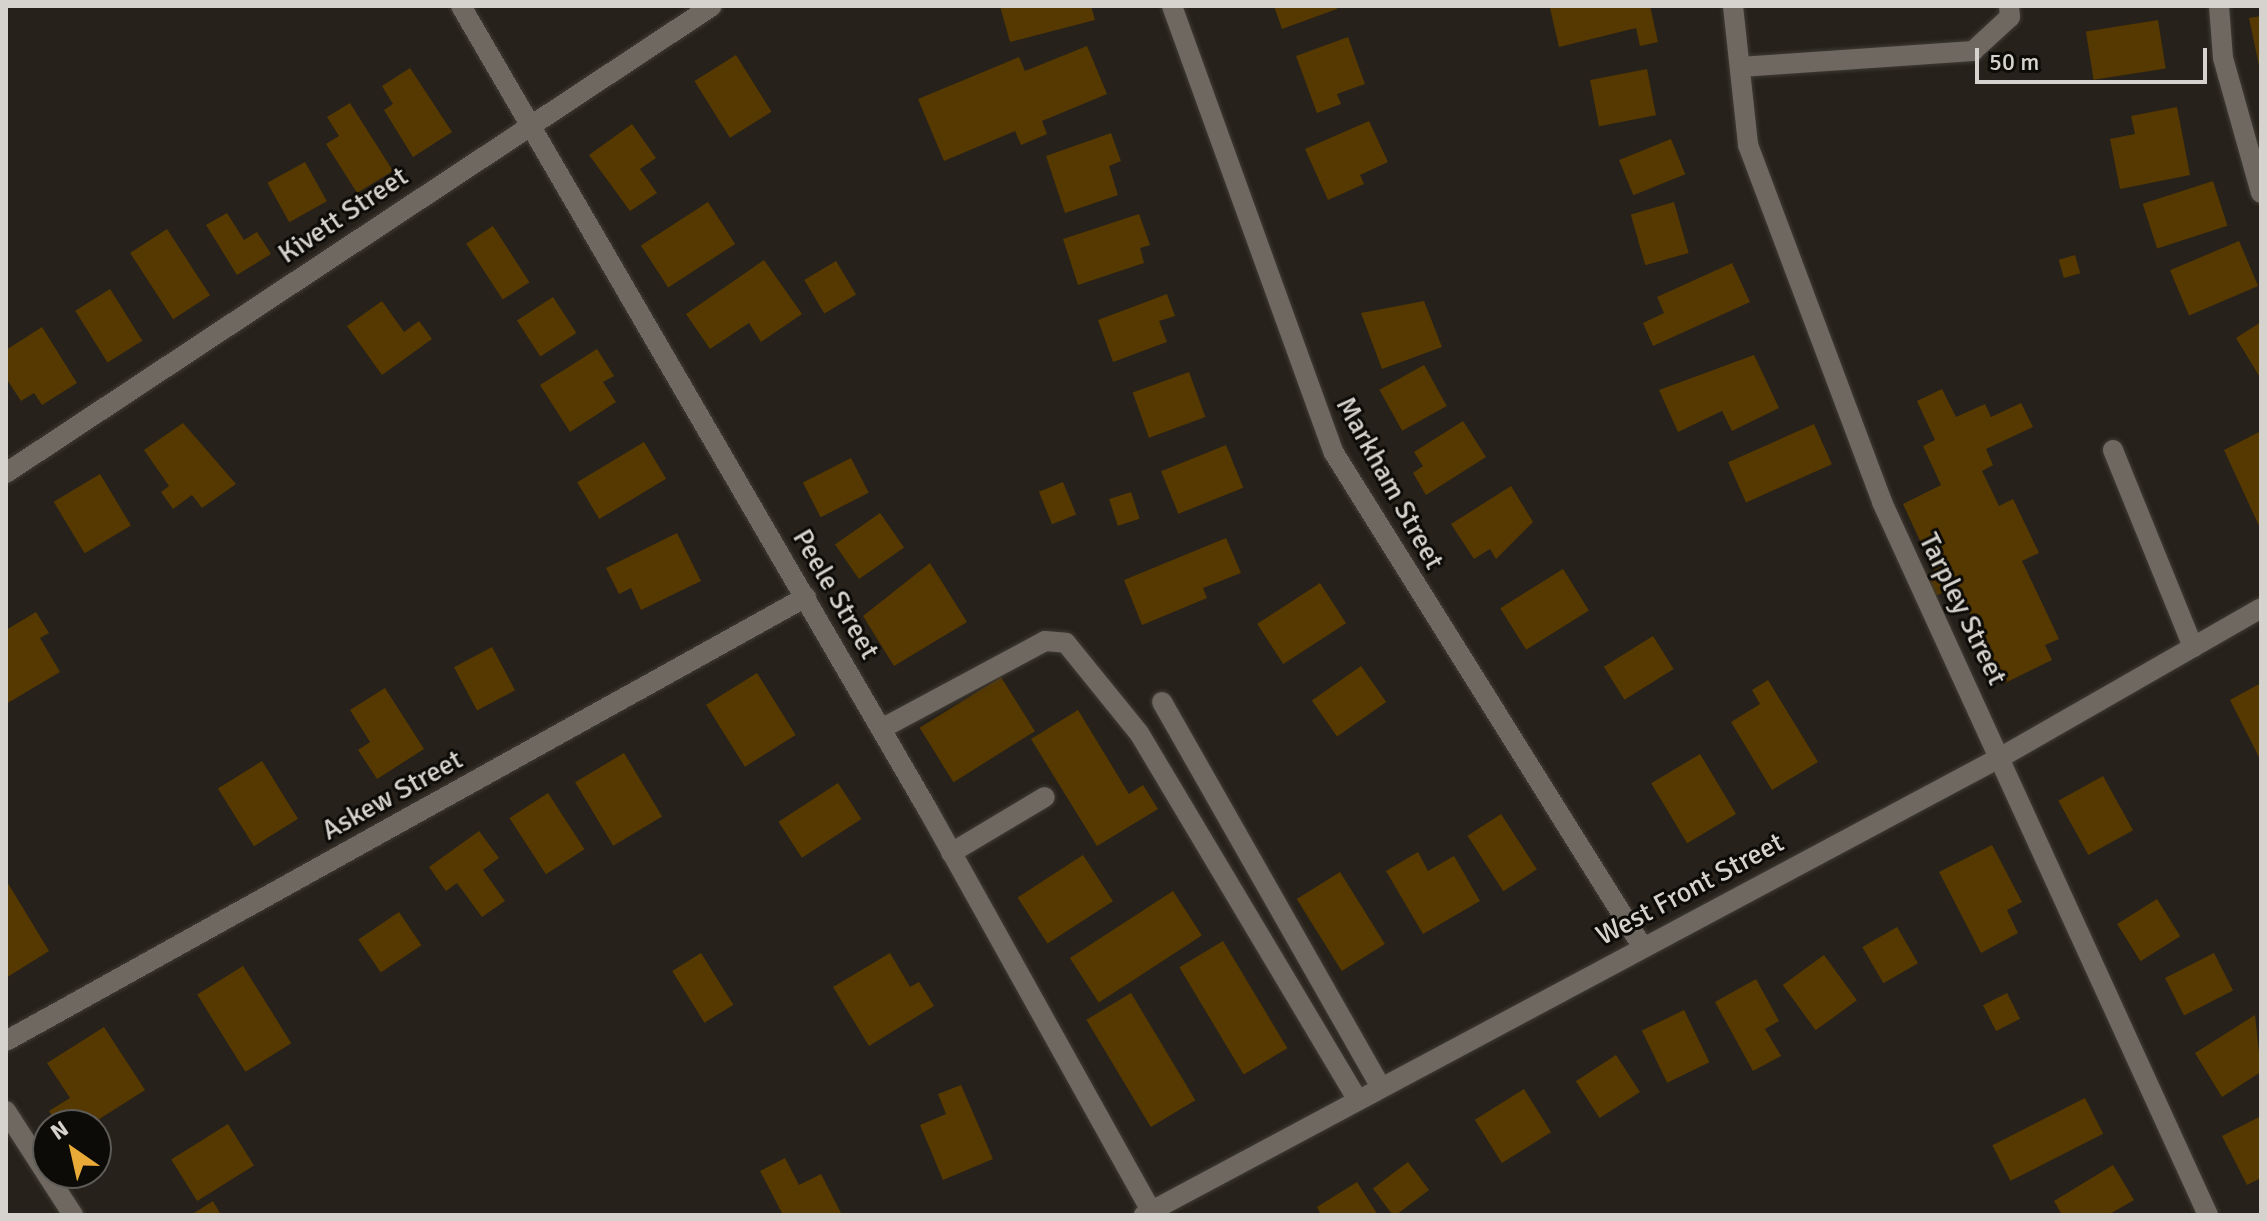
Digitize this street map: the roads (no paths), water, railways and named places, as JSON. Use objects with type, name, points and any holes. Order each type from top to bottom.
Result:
[{"type":"street","name":"Peele Street","points":[[461,6],[533,123],[806,597],[1149,1214]]},
{"type":"street","name":"Kivett Street","points":[[6,473],[712,6]]},
{"type":"street","name":"Markham Street","points":[[1172,6],[1334,453],[1642,946]]},
{"type":"street","name":"Tarpley Street","points":[[1733,6],[1748,145],[1882,502],[2003,756],[2208,1215]]},
{"type":"street","points":[[1740,67],[1973,51],[2010,17],[2009,6]]},
{"type":"street","points":[[2219,6],[2223,58],[2261,193]]},
{"type":"street","points":[[2113,450],[2193,647]]},
{"type":"street","name":"Askew Street","points":[[6,1041],[806,597]]},
{"type":"street","name":"West Front Street","points":[[1149,1214],[1642,946],[2003,756],[2261,608]]},
{"type":"street","points":[[881,729],[1038,644],[1066,643],[1139,733],[1358,1100]]},
{"type":"street","points":[[1162,702],[1381,1087]]},
{"type":"street","points":[[951,853],[1045,797]]},
{"type":"street","points":[[6,1111],[73,1215]]}]
